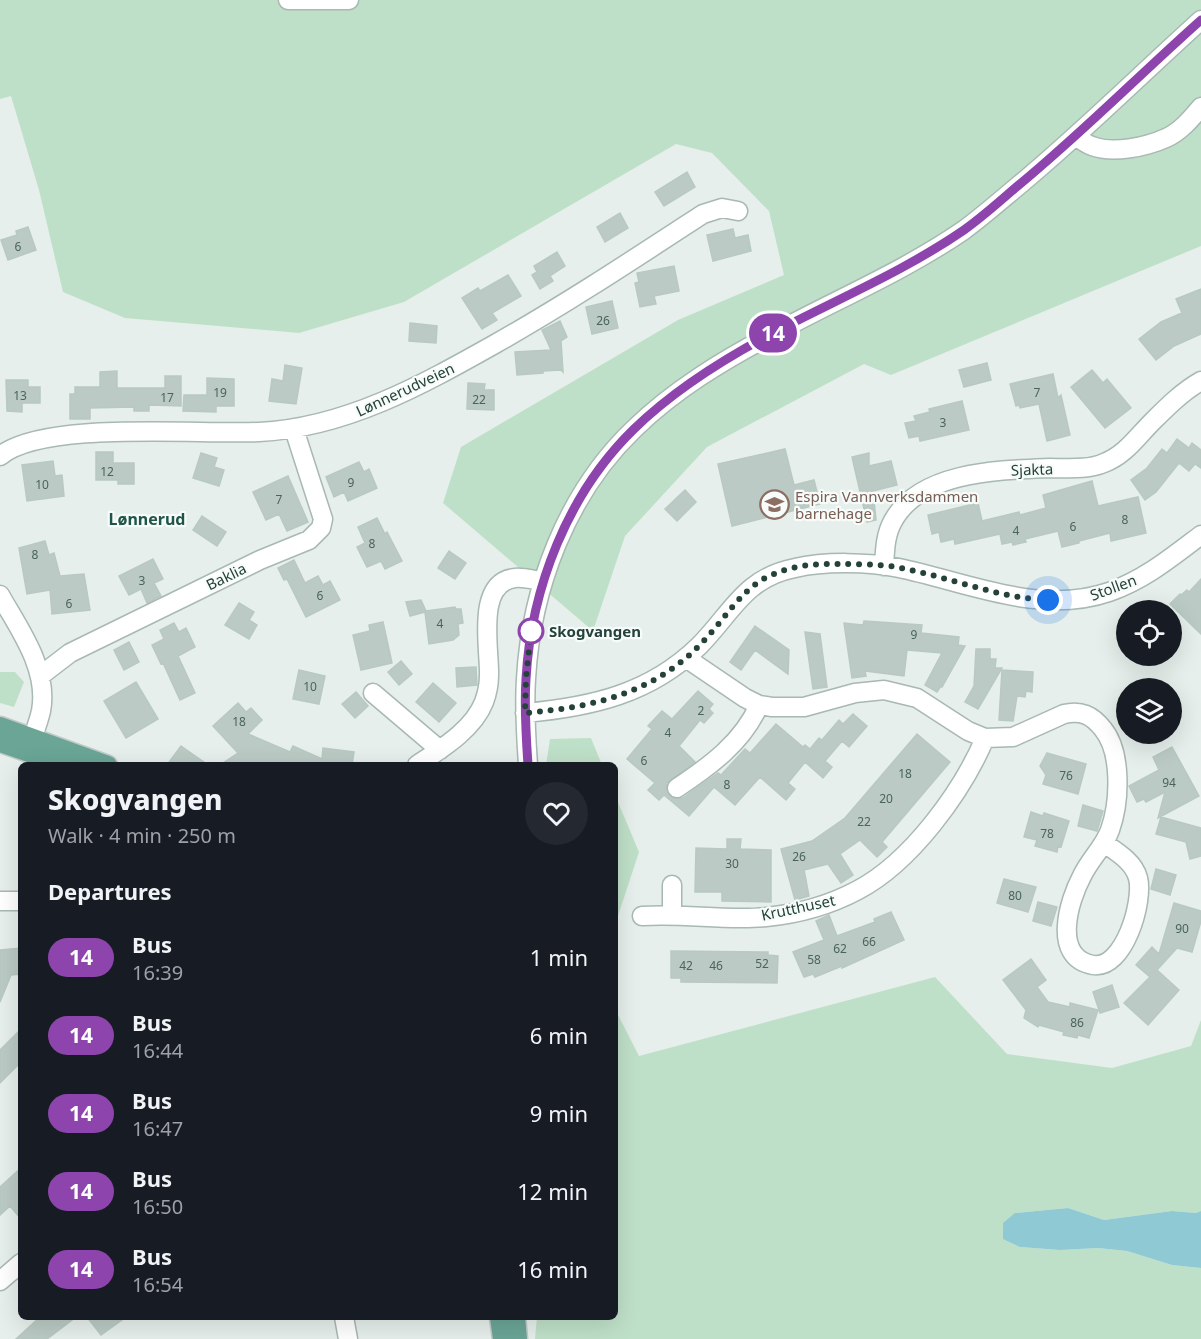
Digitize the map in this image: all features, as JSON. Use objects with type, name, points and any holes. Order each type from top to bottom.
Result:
[{"type":"main road","points":[[0,726],[59,762]]},
{"type":"main road","points":[[0,743],[30,744],[97,762]]},
{"type":"main road","points":[[499,1320],[502,1339]]},
{"type":"main road","points":[[516,1320],[518,1339]]},
{"type":"street","points":[[288,0],[349,0]]},
{"type":"street","points":[[528,762],[526,678],[530,639],[542,581],[579,500],[606,459],[651,413],[722,362],[771,334],[887,276],[965,229],[1076,136],[1201,20]]},
{"type":"street","points":[[1076,136],[1091,146],[1102,148],[1143,146],[1167,138],[1184,126],[1201,107]]},
{"type":"street","name":"Lønnerudveien","points":[[0,456],[23,444],[72,435],[141,432],[260,432],[294,429],[339,418],[413,389],[509,336],[703,214],[722,208],[738,210]]},
{"type":"street","name":"Sjakta","points":[[884,566],[886,539],[892,523],[901,508],[925,490],[976,473],[1087,467],[1103,464],[1126,450],[1160,415],[1201,381]]},
{"type":"street","name":"Baklia","points":[[40,676],[70,653],[239,570],[309,540],[316,534],[321,528],[323,519],[294,429]]},
{"type":"street","name":"Stollen","points":[[525,713],[561,710],[616,696],[649,684],[704,641],[747,591],[774,574],[816,564],[884,566],[915,571],[1007,595],[1062,600],[1107,592],[1130,583],[1160,565],[1201,535]]},
{"type":"street","points":[[422,762],[462,731],[483,705],[489,678],[486,617],[494,593],[500,585],[516,578],[542,581]]},
{"type":"street","points":[[0,595],[40,676],[41,709],[30,744]]},
{"type":"street","points":[[686,657],[735,692],[759,705],[804,707],[855,693],[884,690],[917,698],[969,731],[985,738],[1013,737],[1072,712],[1081,713],[1097,721],[1112,744],[1117,763],[1115,809],[1111,828],[1104,843],[1081,877],[1067,920],[1066,937],[1076,957],[1094,965],[1105,964],[1120,952],[1127,939],[1140,891],[1138,877],[1132,867],[1104,843]]},
{"type":"street","points":[[374,693],[440,750]]},
{"type":"street","points":[[677,788],[733,746],[753,719],[759,705]]},
{"type":"street","name":"Krutthuset","points":[[642,916],[672,914],[766,917],[837,900],[859,889],[907,852],[926,831],[961,784],[985,738]]},
{"type":"street","points":[[672,885],[672,914]]},
{"type":"street","points":[[0,902],[18,901]]},
{"type":"street","points":[[0,1281],[18,1266]]},
{"type":"street","points":[[345,1320],[348,1339]]},
{"type":"green space","points":[[0,0],[1201,0],[1201,246],[891,375],[864,364],[707,447],[625,536],[593,631],[443,503],[461,447],[678,320],[784,275],[769,211],[712,153],[676,144],[404,302],[299,333],[125,318],[63,292],[39,190],[11,96],[0,99]]},
{"type":"green space","points":[[0,672],[15,672],[24,682],[14,707],[0,703]]},
{"type":"green space","points":[[591,738],[601,762],[546,762],[550,739]]},
{"type":"green space","points":[[618,802],[639,852],[618,916]]},
{"type":"green space","points":[[935,977],[1007,1054],[1112,1068],[1191,1046],[1201,1020],[1201,1211],[1196,1213],[1172,1211],[1104,1220],[1068,1208],[1015,1213],[1020,1247],[1060,1250],[1098,1248],[1127,1251],[1172,1265],[1201,1268],[1201,1339],[535,1339],[537,1320],[618,1320],[618,1015],[639,1056]]},
{"type":"water","points":[[1068,1208],[1104,1220],[1172,1211],[1196,1213],[1201,1211],[1201,1268],[1172,1265],[1127,1251],[1098,1248],[1060,1250],[1020,1247],[1003,1239],[1003,1223],[1015,1213]]},
{"type":"building","points":[[687,172],[695,187],[664,206],[655,192]]},
{"type":"building","points":[[620,213],[628,228],[605,242],[597,227]]},
{"type":"building","points":[[28,227],[36,250],[8,260],[1,240],[17,235],[16,231]]},
{"type":"building","points":[[733,229],[735,238],[748,235],[751,251],[713,261],[707,235]]},
{"type":"building","points":[[557,252],[565,266],[550,276],[553,281],[540,289],[532,275],[537,272],[534,266]]},
{"type":"building","points":[[674,266],[679,291],[654,296],[656,304],[640,307],[635,283],[639,282],[637,273]]},
{"type":"building","points":[[508,275],[521,296],[492,313],[497,320],[482,329],[462,298]]},
{"type":"building","points":[[1201,289],[1201,334],[1174,346],[1156,360],[1139,339],[1161,322],[1182,313],[1176,299]]},
{"type":"building","points":[[612,301],[618,328],[592,334],[586,307]]},
{"type":"building","points":[[560,321],[567,337],[561,341],[563,372],[561,370],[543,371],[543,373],[517,375],[515,352],[551,350],[542,330]]},
{"type":"building","points":[[410,323],[437,326],[436,343],[409,341]]},
{"type":"building","points":[[987,363],[991,380],[964,387],[959,370]]},
{"type":"building","points":[[285,365],[302,368],[296,404],[269,401],[272,379],[283,381]]},
{"type":"building","points":[[1092,370],[1103,383],[1107,379],[1131,408],[1105,428],[1071,387]]},
{"type":"building","points":[[117,371],[117,388],[165,388],[165,376],[181,376],[181,406],[149,405],[149,411],[134,411],[134,407],[90,408],[90,419],[70,419],[70,394],[75,394],[75,387],[100,387],[100,372]]},
{"type":"building","points":[[1053,374],[1058,398],[1061,395],[1070,435],[1047,441],[1039,404],[1020,408],[1019,405],[1016,406],[1010,384]]},
{"type":"building","points":[[207,378],[234,379],[234,406],[216,406],[216,412],[183,411],[184,395],[207,395]]},
{"type":"building","points":[[6,380],[28,380],[28,387],[40,387],[40,403],[22,403],[22,412],[7,411]]},
{"type":"building","points":[[468,383],[485,384],[484,390],[494,390],[494,410],[467,409]]},
{"type":"building","points":[[962,401],[969,430],[920,441],[919,436],[909,438],[905,423],[916,421],[914,416],[930,412],[929,409]]},
{"type":"building","points":[[1177,439],[1189,448],[1192,443],[1201,450],[1201,468],[1195,464],[1189,471],[1179,463],[1156,492],[1145,500],[1131,480],[1147,468],[1162,449],[1167,453]]},
{"type":"building","points":[[785,449],[794,485],[814,480],[820,504],[732,526],[718,464]]},
{"type":"building","points":[[96,452],[113,452],[113,463],[134,463],[134,484],[118,484],[118,480],[96,480]]},
{"type":"building","points":[[201,453],[217,458],[214,467],[224,470],[219,486],[193,478]]},
{"type":"building","points":[[869,453],[869,466],[891,461],[897,485],[873,491],[876,520],[867,522],[852,457]]},
{"type":"building","points":[[53,461],[55,476],[62,475],[64,496],[27,501],[22,465]]},
{"type":"building","points":[[359,462],[364,472],[369,469],[377,488],[348,501],[344,492],[334,497],[326,477]]},
{"type":"building","points":[[288,476],[308,522],[287,531],[279,514],[266,520],[253,492]]},
{"type":"building","points":[[1092,481],[1098,506],[1138,497],[1146,533],[1111,541],[1110,533],[1062,547],[1058,531],[1025,539],[1026,542],[1013,545],[1012,542],[1002,544],[1000,534],[955,544],[954,539],[941,542],[939,532],[932,534],[928,515],[978,503],[982,521],[1019,512],[1020,515],[1046,508],[1043,495]]},
{"type":"building","points":[[685,490],[696,502],[677,521],[665,509]]},
{"type":"building","points":[[202,516],[226,532],[217,546],[193,530]]},
{"type":"building","points":[[377,518],[402,561],[385,569],[381,561],[367,567],[357,547],[365,543],[358,527]]},
{"type":"building","points":[[45,541],[49,555],[54,553],[60,576],[84,574],[90,610],[52,614],[50,590],[27,594],[19,548]]},
{"type":"building","points":[[449,551],[466,563],[455,579],[438,568]]},
{"type":"building","points":[[153,559],[163,579],[154,583],[161,596],[147,603],[141,589],[129,595],[119,576]]},
{"type":"building","points":[[294,560],[305,583],[318,576],[323,585],[330,581],[340,600],[306,617],[287,579],[284,580],[278,568]]},
{"type":"building","points":[[1201,579],[1201,634],[1182,616],[1182,600],[1174,600],[1187,590],[1189,592]]},
{"type":"building","points":[[421,600],[426,611],[455,607],[461,609],[463,623],[458,624],[459,635],[453,640],[429,644],[425,612],[410,616],[406,602]]},
{"type":"building","points":[[239,603],[254,612],[249,620],[257,625],[249,639],[225,625]]},
{"type":"building","points":[[864,621],[922,625],[921,633],[959,637],[958,645],[965,646],[937,692],[925,685],[942,653],[907,650],[904,676],[865,671],[866,676],[852,678],[844,623],[863,625]]},
{"type":"building","points":[[383,622],[392,663],[361,670],[353,635],[370,631],[369,625]]},
{"type":"building","points":[[174,623],[179,632],[186,628],[195,647],[178,656],[195,693],[180,700],[152,645],[164,639],[160,630]]},
{"type":"building","points":[[755,626],[789,650],[788,674],[755,650],[741,670],[730,662]]},
{"type":"building","points":[[805,632],[820,634],[827,687],[813,689]]},
{"type":"building","points":[[129,642],[139,662],[124,670],[114,650]]},
{"type":"building","points":[[976,649],[990,649],[990,659],[996,659],[995,668],[1002,668],[978,709],[965,702],[974,686]]},
{"type":"building","points":[[401,661],[412,674],[399,685],[388,672]]},
{"type":"building","points":[[476,667],[477,685],[457,687],[456,668]]},
{"type":"building","points":[[299,670],[325,676],[319,704],[293,699]]},
{"type":"building","points":[[1002,670],[1033,672],[1032,692],[1026,691],[1025,697],[1017,696],[1013,721],[999,720]]},
{"type":"building","points":[[136,682],[158,719],[126,738],[104,701]]},
{"type":"building","points":[[433,683],[456,703],[439,722],[416,702]]},
{"type":"building","points":[[698,691],[713,704],[709,709],[713,713],[704,723],[700,720],[679,746],[695,762],[667,783],[666,789],[673,798],[683,798],[718,773],[721,775],[745,749],[750,753],[776,724],[803,747],[805,745],[810,749],[819,738],[822,740],[839,720],[843,724],[853,714],[867,726],[849,747],[842,741],[825,761],[832,767],[823,778],[805,762],[788,783],[795,789],[786,800],[760,777],[735,805],[714,787],[689,816],[664,795],[659,800],[648,790],[655,783],[627,759],[652,729],[648,726],[662,711],[672,719]]},
{"type":"building","points":[[356,692],[368,706],[355,718],[342,704]]},
{"type":"building","points":[[238,703],[246,712],[251,708],[262,720],[248,734],[290,752],[293,746],[322,759],[323,748],[354,752],[352,762],[224,762],[238,753],[213,726]]},
{"type":"building","points":[[917,734],[950,762],[882,842],[887,847],[877,857],[860,840],[840,854],[853,875],[841,883],[828,864],[804,870],[809,896],[795,900],[781,849],[812,841],[845,818]]},
{"type":"building","points":[[181,746],[204,762],[169,762]]},
{"type":"building","points":[[1172,747],[1199,796],[1158,818],[1165,792],[1146,802],[1144,799],[1137,802],[1129,786],[1159,770],[1153,757]]},
{"type":"building","points":[[1047,753],[1086,764],[1078,794],[1043,784],[1046,775],[1040,766]]},
{"type":"building","points":[[1083,805],[1103,811],[1097,831],[1078,826]]},
{"type":"building","points":[[1031,812],[1043,816],[1044,813],[1069,821],[1061,847],[1058,846],[1057,852],[1035,846],[1037,840],[1024,837]]},
{"type":"building","points":[[1161,817],[1201,828],[1201,856],[1190,859],[1186,842],[1156,834]]},
{"type":"building","points":[[727,839],[741,839],[740,849],[771,850],[771,902],[722,901],[722,892],[695,892],[696,848],[727,849]]},
{"type":"building","points":[[1156,869],[1176,875],[1170,895],[1151,889]]},
{"type":"building","points":[[1004,879],[1036,887],[1028,912],[997,903]]},
{"type":"building","points":[[1038,902],[1057,907],[1051,926],[1033,921]]},
{"type":"building","points":[[1174,903],[1201,911],[1201,921],[1192,952],[1177,948],[1157,970],[1179,990],[1148,1025],[1124,1003],[1150,977],[1136,965],[1152,947],[1159,954]]},
{"type":"building","points":[[891,912],[904,940],[842,968],[842,966],[815,977],[813,974],[804,977],[793,952],[824,940],[816,921],[829,915],[837,936],[875,922],[874,919]]},
{"type":"building","points":[[18,948],[18,974],[11,975],[0,1002],[0,950]]},
{"type":"building","points":[[671,951],[768,952],[768,955],[778,956],[777,983],[681,982],[681,978],[671,978]]},
{"type":"building","points":[[1031,959],[1046,980],[1037,987],[1048,1002],[1070,1007],[1070,1003],[1098,1010],[1089,1038],[1063,1035],[1064,1032],[1039,1025],[1038,1027],[1024,1018],[1026,1010],[1003,980]]},
{"type":"building","points":[[1112,985],[1119,1007],[1100,1013],[1093,992]]},
{"type":"building","points":[[18,1032],[18,1065],[0,1083],[0,1050]]},
{"type":"building","points":[[18,1171],[18,1215],[10,1206],[0,1215],[0,1187]]},
{"type":"building","points":[[37,1320],[72,1320],[47,1339],[16,1339]]},
{"type":"building","points":[[89,1320],[122,1320],[101,1335]]},
{"type":"bus line","name":"14","points":[[528,762],[526,678],[531,630],[542,581],[579,500],[606,459],[651,413],[722,362],[771,334],[887,276],[965,229],[1046,163],[1201,20]]},
{"type":"place","name":"Espira Vannverksdammen barnehage","points":[[774,505]]},
{"type":"place","name":"Skogvangen","points":[[531,631]]},
{"type":"district","name":"Lønnerud","points":[[147,519]]},
{"type":"route","points":[[531,631],[525,713],[561,710],[607,700],[649,684],[698,647],[747,591],[774,574],[795,568],[816,564],[897,567],[1007,595],[1048,600]]}]
